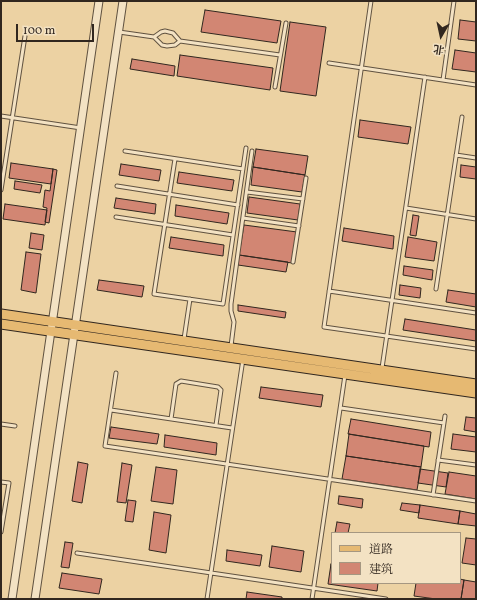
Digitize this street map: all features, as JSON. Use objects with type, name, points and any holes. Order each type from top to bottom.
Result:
[{"type":"main road","points":[[1,314],[476,384]]},
{"type":"main road","points":[[1,324],[476,393]]},
{"type":"street","points":[[12,599],[99,1]]},
{"type":"street","points":[[35,599],[123,1]]},
{"type":"lane","points":[[371,1],[324,327],[476,349]]},
{"type":"lane","points":[[443,80],[454,1]]},
{"type":"lane","points":[[275,87],[286,23]]},
{"type":"lane","points":[[119,31],[154,37],[162,45],[167,46],[175,45],[180,41]]},
{"type":"lane","points":[[154,37],[165,31],[173,33],[180,41],[280,55]]},
{"type":"lane","points":[[1,190],[25,36]]},
{"type":"lane","points":[[329,63],[476,85]]},
{"type":"lane","points":[[382,370],[426,77]]},
{"type":"lane","points":[[1,116],[81,128]]},
{"type":"lane","points":[[436,289],[462,117]]},
{"type":"lane","points":[[175,159],[154,294],[223,304],[246,148]]},
{"type":"lane","points":[[125,151],[243,169]]},
{"type":"lane","points":[[231,348],[234,322],[231,312],[231,304],[252,151]]},
{"type":"lane","points":[[456,155],[476,158]]},
{"type":"lane","points":[[294,262],[306,178]]},
{"type":"lane","points":[[117,186],[238,204]]},
{"type":"lane","points":[[247,192],[303,199]]},
{"type":"lane","points":[[406,208],[476,219]]},
{"type":"lane","points":[[116,217],[233,235]]},
{"type":"lane","points":[[243,218],[299,226]]},
{"type":"lane","points":[[329,292],[476,313]]},
{"type":"lane","points":[[184,341],[190,299]]},
{"type":"lane","points":[[207,599],[242,359]]},
{"type":"lane","points":[[116,373],[105,446],[476,501]]},
{"type":"lane","points":[[312,599],[346,374]]},
{"type":"lane","points":[[171,419],[176,384],[181,381],[218,387],[221,390],[216,425]]},
{"type":"lane","points":[[341,408],[444,423]]},
{"type":"lane","points":[[110,410],[232,428]]},
{"type":"lane","points":[[433,495],[445,416]]},
{"type":"lane","points":[[1,424],[15,426]]},
{"type":"lane","points":[[438,460],[476,465]]},
{"type":"lane","points":[[1,482],[9,483],[1,532]]},
{"type":"lane","points":[[77,553],[386,599]]},
{"type":"building","points":[[205,10],[281,21],[277,43],[201,32]]},
{"type":"building","points":[[460,20],[476,22],[476,41],[458,39]]},
{"type":"building","points":[[290,22],[326,27],[316,96],[280,91]]},
{"type":"building","points":[[455,50],[476,53],[476,72],[452,69]]},
{"type":"building","points":[[180,55],[273,68],[270,90],[177,76]]},
{"type":"building","points":[[132,59],[175,66],[174,76],[130,69]]},
{"type":"building","points":[[360,120],[411,127],[408,144],[358,137]]},
{"type":"building","points":[[256,149],[308,156],[305,175],[253,167]]},
{"type":"building","points":[[11,163],[53,169],[51,184],[9,178]]},
{"type":"building","points":[[121,164],[161,170],[159,181],[119,175]]},
{"type":"building","points":[[461,165],[476,167],[476,179],[460,177]]},
{"type":"building","points":[[253,167],[305,175],[302,192],[251,185]]},
{"type":"building","points":[[53,169],[57,170],[49,223],[45,222],[47,208],[43,207],[45,190],[50,191]]},
{"type":"building","points":[[179,172],[234,180],[232,191],[177,183]]},
{"type":"building","points":[[15,181],[42,185],[40,193],[14,189]]},
{"type":"building","points":[[249,197],[300,204],[298,220],[247,213]]},
{"type":"building","points":[[116,198],[156,204],[155,214],[114,208]]},
{"type":"building","points":[[5,204],[47,210],[45,225],[3,219]]},
{"type":"building","points":[[176,205],[229,213],[227,224],[175,216]]},
{"type":"building","points":[[413,215],[419,216],[416,236],[410,235]]},
{"type":"building","points":[[244,225],[297,232],[292,263],[239,255]]},
{"type":"building","points":[[344,228],[394,236],[393,249],[342,241]]},
{"type":"building","points":[[31,233],[44,235],[42,250],[29,248]]},
{"type":"building","points":[[171,237],[224,245],[223,256],[169,248]]},
{"type":"building","points":[[408,237],[437,242],[434,261],[405,257]]},
{"type":"building","points":[[26,252],[41,254],[36,293],[21,290]]},
{"type":"building","points":[[239,255],[288,262],[286,272],[238,265]]},
{"type":"building","points":[[404,266],[433,270],[432,280],[403,275]]},
{"type":"building","points":[[99,280],[144,286],[142,297],[97,290]]},
{"type":"building","points":[[400,285],[421,288],[420,298],[399,295]]},
{"type":"building","points":[[448,290],[476,294],[476,307],[446,302]]},
{"type":"building","points":[[238,305],[286,312],[285,318],[238,311]]},
{"type":"building","points":[[405,319],[476,330],[476,341],[403,330]]},
{"type":"building","points":[[261,387],[323,395],[321,407],[259,398]]},
{"type":"building","points":[[466,417],[476,418],[476,432],[464,430]]},
{"type":"building","points":[[351,419],[431,432],[429,447],[348,434]]},
{"type":"building","points":[[111,427],[159,434],[157,444],[109,438]]},
{"type":"building","points":[[349,434],[424,446],[421,467],[346,456]]},
{"type":"building","points":[[453,434],[476,437],[476,452],[451,449]]},
{"type":"building","points":[[165,435],[217,443],[216,455],[164,447]]},
{"type":"building","points":[[346,456],[421,467],[417,490],[342,479]]},
{"type":"building","points":[[78,462],[88,464],[82,503],[72,501]]},
{"type":"building","points":[[122,463],[132,465],[126,503],[117,502]]},
{"type":"building","points":[[156,467],[177,470],[173,504],[151,501]]},
{"type":"building","points":[[420,469],[448,473],[446,487],[418,483]]},
{"type":"building","points":[[449,472],[476,476],[476,499],[445,494]]},
{"type":"building","points":[[339,496],[363,499],[362,508],[338,504]]},
{"type":"building","points":[[128,500],[136,501],[133,522],[125,521]]},
{"type":"building","points":[[402,503],[420,505],[419,513],[400,510]]},
{"type":"building","points":[[420,505],[460,511],[458,524],[418,518]]},
{"type":"building","points":[[460,511],[476,514],[476,526],[458,524]]},
{"type":"building","points":[[154,512],[171,515],[166,553],[149,550]]},
{"type":"building","points":[[337,522],[350,524],[348,532],[335,532]]},
{"type":"building","points":[[466,538],[476,539],[476,565],[462,563]]},
{"type":"building","points":[[65,542],[73,543],[69,568],[61,567]]},
{"type":"building","points":[[272,546],[304,551],[301,572],[269,567]]},
{"type":"building","points":[[227,550],[262,555],[260,566],[226,561]]},
{"type":"building","points":[[331,564],[331,584],[378,584],[377,591],[328,584]]},
{"type":"building","points":[[62,573],[102,579],[99,594],[59,588]]},
{"type":"building","points":[[461,579],[464,580],[461,599],[436,599],[414,596],[416,584],[461,584]]},
{"type":"building","points":[[464,580],[476,582],[476,599],[461,599]]},
{"type":"building","points":[[247,592],[282,597],[282,599],[246,599]]}]
